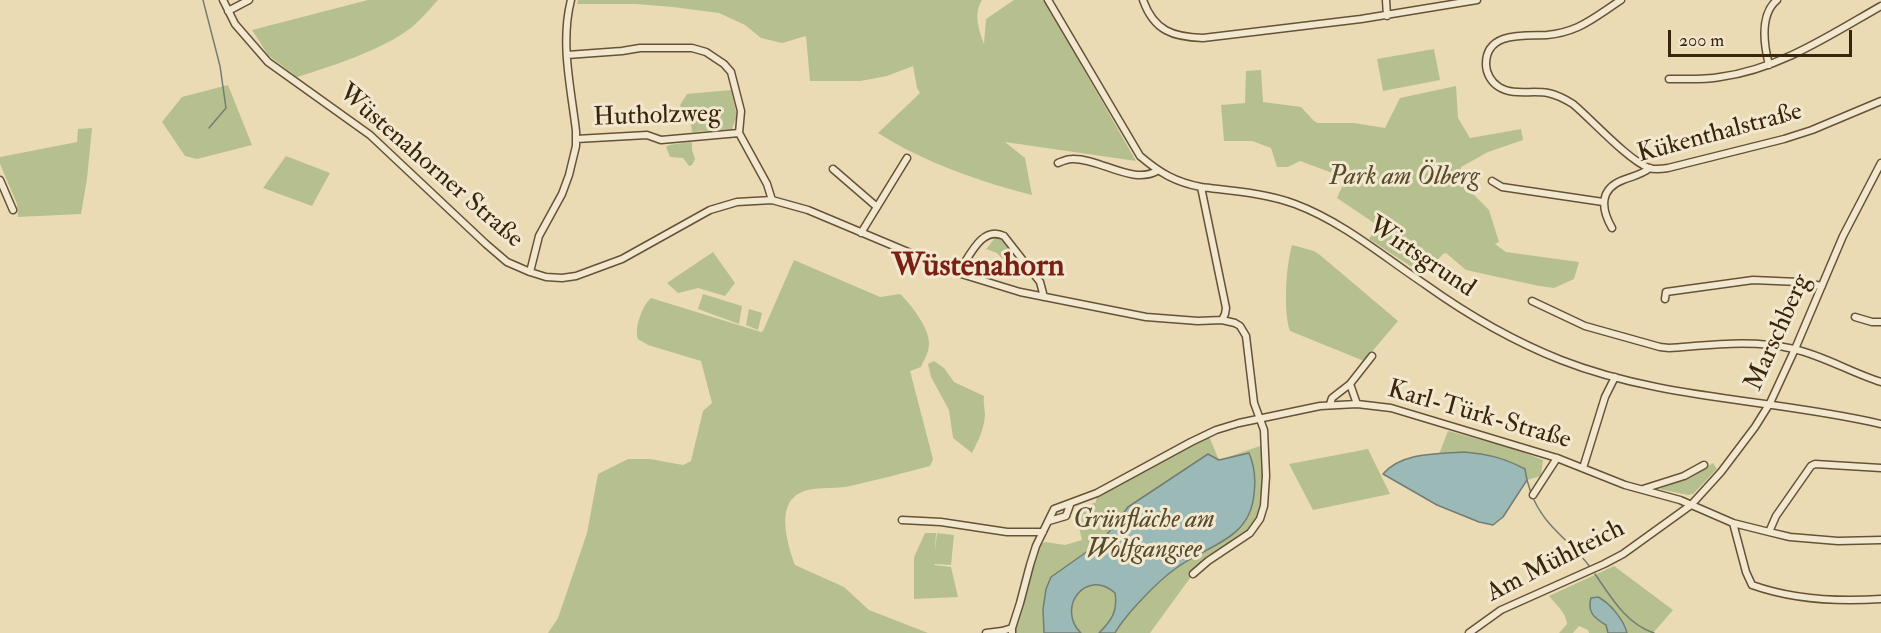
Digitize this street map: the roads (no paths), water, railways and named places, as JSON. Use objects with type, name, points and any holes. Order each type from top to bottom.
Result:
[{"type":"street","name":"Wüstenahorner Straße","points":[[223,0],[246,38],[268,62],[370,135],[507,262],[530,272],[546,277],[562,278],[589,272],[622,259],[697,216],[726,204],[772,200]]},
{"type":"street","points":[[228,11],[249,0]]},
{"type":"street","points":[[530,272],[539,236],[566,183],[576,139],[566,28],[571,0]]},
{"type":"street","points":[[1048,0],[1137,152],[1157,171],[1139,176],[1108,166],[1073,159],[1058,163]]},
{"type":"street","points":[[1143,0],[1158,25],[1165,31],[1184,38],[1223,37],[1387,16],[1477,0]]},
{"type":"street","points":[[1386,0],[1387,16]]},
{"type":"street","points":[[1621,0],[1578,27],[1564,32],[1500,39],[1488,51],[1486,70],[1494,84],[1508,91],[1541,92],[1561,97],[1573,104],[1637,161],[1650,168]]},
{"type":"street","points":[[1769,65],[1765,44],[1766,19],[1771,6],[1777,0]]},
{"type":"street","points":[[1669,79],[1723,77],[1769,65],[1802,51],[1881,6]]},
{"type":"street","name":"Hutholzweg","points":[[567,55],[640,48],[692,48],[706,51],[731,72],[741,111],[739,133],[767,184],[772,200]]},
{"type":"street","name":"Kükenthalstraße","points":[[1603,202],[1614,185],[1622,180],[1643,174],[1650,168],[1668,168],[1784,139],[1881,102]]},
{"type":"street","name":"Hutholzweg","points":[[576,139],[647,135],[662,140],[739,133]]},
{"type":"street","points":[[861,232],[907,158]]},
{"type":"street","name":"Marschberg","points":[[1691,505],[1736,454],[1770,403],[1850,219],[1881,163]]},
{"type":"street","points":[[833,169],[877,207]]},
{"type":"street","name":"Wirtsgrund","points":[[1157,171],[1201,187],[1250,193],[1295,204],[1365,243],[1478,319],[1535,349],[1564,361],[1654,386],[1770,403],[1881,424]]},
{"type":"street","points":[[0,180],[13,210]]},
{"type":"street","points":[[1492,181],[1502,187],[1603,202],[1605,216],[1612,228]]},
{"type":"street","points":[[1201,187],[1226,308],[1222,320]]},
{"type":"street","points":[[772,200],[808,210],[958,273],[1000,287],[1146,317],[1198,321],[1222,320],[1235,323],[1244,331],[1254,403],[1265,435],[1264,506],[1260,519],[1250,533],[1192,574]]},
{"type":"street","points":[[958,273],[982,239],[988,234],[999,234],[1004,236],[1040,282],[1044,297]]},
{"type":"street","points":[[1665,299],[1666,292],[1753,280],[1799,282],[1822,286]]},
{"type":"street","points":[[1532,302],[1585,326],[1660,347],[1749,342],[1795,349],[1881,382]]},
{"type":"street","points":[[1855,316],[1872,322],[1881,322]]},
{"type":"street","points":[[1330,405],[1332,398],[1350,384],[1372,356]]},
{"type":"street","points":[[1583,468],[1605,397],[1615,377]]},
{"type":"street","points":[[1350,384],[1357,404]]},
{"type":"street","name":"Karl-Türk-Straße","points":[[1012,630],[1030,565],[1054,509],[1097,493],[1208,434],[1239,423],[1330,405],[1357,404],[1391,408],[1557,458],[1625,485],[1680,500],[1733,523],[1769,532],[1790,537],[1838,541],[1881,540]]},
{"type":"street","points":[[1533,495],[1557,458]]},
{"type":"street","points":[[1769,532],[1776,516],[1811,466],[1815,464],[1881,468]]},
{"type":"street","points":[[1642,490],[1684,476],[1704,465]]},
{"type":"street","name":"Karl-Türk-Straße","points":[[1049,521],[1066,516],[1070,504]]},
{"type":"street","name":"Am Mühlteich","points":[[1469,633],[1502,610],[1623,554],[1691,505]]},
{"type":"street","points":[[902,520],[941,522],[999,531],[1043,532]]},
{"type":"street","points":[[1733,523],[1746,572],[1752,585],[1796,596],[1831,601],[1881,599]]},
{"type":"street","points":[[986,633],[1012,630]]},
{"type":"water","points":[[1464,452],[1496,457],[1525,469],[1527,480],[1503,517],[1493,525],[1479,522],[1437,505],[1383,474],[1391,467],[1410,458]]},
{"type":"water","points":[[1249,453],[1253,463],[1254,494],[1251,510],[1235,532],[1168,574],[1134,608],[1115,633],[1099,633],[1113,615],[1116,605],[1115,593],[1104,586],[1094,585],[1084,588],[1077,594],[1073,603],[1074,623],[1081,633],[1044,633],[1043,609],[1046,589],[1051,577],[1102,541],[1128,507],[1208,454],[1219,460]]},
{"type":"water","points":[[1598,597],[1616,612],[1627,633],[1608,633],[1606,625],[1592,614],[1591,598]]},
{"type":"waterway","points":[[203,0],[220,66],[226,108],[209,128]]},
{"type":"waterway","points":[[1527,480],[1531,493]]},
{"type":"waterway","points":[[1534,500],[1546,520],[1590,567]]},
{"type":"waterway","points":[[1595,574],[1627,616],[1644,629],[1654,633]]},
{"type":"district","name":"Wüstenahorn","points":[[978,268]]},
{"type":"park label","name":"Park am Ölberg","points":[[1404,178]]},
{"type":"park label","name":"Grünfläche am Wolfgangsee","points":[[1144,536]]}]
